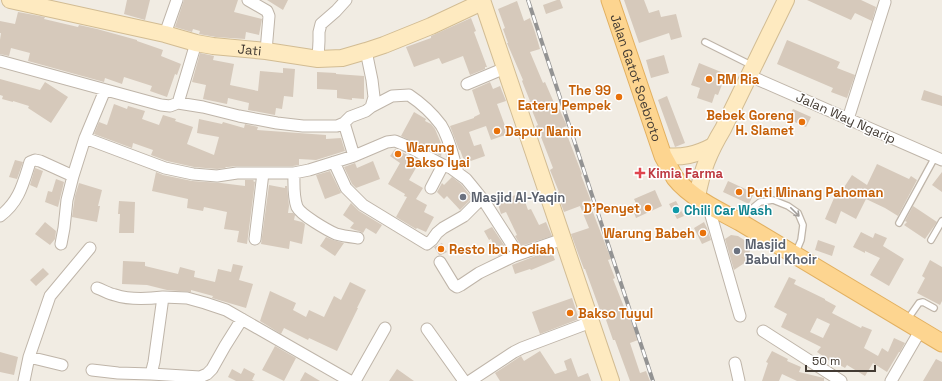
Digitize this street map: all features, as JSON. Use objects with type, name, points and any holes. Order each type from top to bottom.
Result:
[{"type":"main road","name":"Jalan Gatot Soebroto","points":[[610,0],[663,156],[675,178],[702,201],[740,222],[942,343]]},
{"type":"street","name":"Jati","points":[[10,0],[165,34],[196,43],[318,59],[342,58],[366,52],[424,28],[482,1]]},
{"type":"street","points":[[165,34],[177,0]]},
{"type":"street","points":[[248,0],[267,11],[269,16],[266,51]]},
{"type":"street","points":[[318,59],[318,32],[321,24],[346,0]]},
{"type":"street","points":[[740,316],[702,201],[703,171],[713,146],[752,71],[786,0]]},
{"type":"street","points":[[482,1],[611,381]]},
{"type":"street","points":[[848,119],[885,2]]},
{"type":"street","points":[[178,103],[196,43]]},
{"type":"street","points":[[366,52],[374,97],[371,107]]},
{"type":"street","points":[[0,61],[161,105],[170,106],[178,103],[277,123],[303,126],[338,126],[350,117],[366,111],[392,96],[409,94],[423,105],[441,126],[447,138],[458,173]]},
{"type":"street","points":[[467,84],[505,68]]},
{"type":"street","name":"Jalan Way Ngarip","points":[[752,71],[848,119],[939,158]]},
{"type":"street","points":[[61,244],[67,200],[73,176],[85,138],[105,90]]},
{"type":"street","points":[[344,123],[354,156]]},
{"type":"street","points":[[85,138],[165,168],[193,174],[217,176],[237,173],[294,173],[309,170],[354,156],[387,142],[395,141],[442,165],[451,168],[471,184],[482,198],[518,254]]},
{"type":"street","points":[[663,156],[674,157],[694,155],[713,146]]},
{"type":"street","points":[[0,216],[9,210],[19,194],[30,162],[35,160],[40,161],[73,176]]},
{"type":"street","points":[[334,162],[346,188],[363,205],[427,244],[443,228],[464,216],[482,198]]},
{"type":"street","points":[[431,188],[442,165]]},
{"type":"street","points":[[255,239],[263,173]]},
{"type":"street","points":[[294,173],[294,197],[298,209],[315,222],[336,234],[358,238]]},
{"type":"street","points":[[440,262],[454,285],[457,287],[479,273],[518,254],[563,239]]},
{"type":"street","points":[[24,381],[29,357],[50,296],[90,248]]},
{"type":"street","points":[[97,288],[114,295],[130,298],[186,298],[226,310],[350,381]]},
{"type":"street","points":[[151,374],[154,362],[162,297]]},
{"type":"street","points":[[92,370],[118,377],[151,374],[200,377],[207,374],[212,369],[224,346],[242,319]]},
{"type":"street","points":[[470,381],[518,350],[591,322]]},
{"type":"street","points":[[355,381],[385,328]]},
{"type":"street","points":[[427,329],[464,381]]},
{"type":"street","points":[[891,381],[920,331]]},
{"type":"street","points":[[763,332],[841,381]]},
{"type":"street","points":[[29,357],[62,364]]},
{"type":"street","points":[[735,363],[739,381]]},
{"type":"lane","points":[[705,42],[752,71]]},
{"type":"lane","points":[[899,223],[939,158]]},
{"type":"lane","points":[[740,222],[749,211],[760,202],[773,200],[788,206],[798,213],[802,225],[802,240],[795,256]]},
{"type":"lane","points":[[931,240],[942,221]]},
{"type":"lane","points":[[906,322],[919,303],[923,302],[934,308]]},
{"type":"building","points":[[127,0],[150,0],[145,20],[124,14]]},
{"type":"building","points":[[184,0],[238,0],[234,12],[262,19],[259,35],[246,32],[245,39],[216,37],[199,34],[200,31],[193,29],[192,32],[175,27]]},
{"type":"building","points":[[267,0],[288,0],[283,10]]},
{"type":"building","points":[[560,0],[563,8],[546,14],[543,5]]},
{"type":"building","points":[[624,0],[644,0],[649,13],[659,10],[661,17],[676,14],[682,37],[671,40],[669,33],[639,43]]},
{"type":"building","points":[[807,0],[861,0],[876,7],[872,21],[855,13],[851,20]]},
{"type":"building","points":[[517,1],[524,21],[530,18],[535,32],[540,49],[530,52],[543,83],[545,82],[555,105],[557,104],[567,126],[564,127],[591,201],[589,202],[611,259],[608,260],[615,278],[613,279],[626,312],[628,312],[638,340],[630,343],[640,373],[646,371],[650,381],[630,381],[615,340],[613,340],[605,317],[603,318],[571,234],[589,228],[580,206],[564,212],[557,193],[559,192],[550,170],[553,168],[536,126],[538,125],[528,101],[530,101],[522,81],[523,80],[507,43],[503,29],[505,28],[498,9]]},
{"type":"building","points":[[18,12],[45,17],[44,19],[78,27],[79,25],[97,29],[137,40],[163,50],[161,56],[181,64],[177,75],[175,74],[167,97],[150,91],[152,86],[124,77],[122,84],[105,78],[104,82],[28,61],[30,53],[11,48],[9,56],[0,54],[0,21],[15,24]]},
{"type":"building","points":[[471,18],[476,31],[474,32],[487,67],[485,67],[485,69],[470,75],[463,56],[442,64],[439,58],[414,67],[406,47],[431,38],[431,36]]},
{"type":"building","points":[[787,40],[840,62],[837,68],[855,75],[847,98],[831,92],[833,88],[777,64]]},
{"type":"building","points":[[200,53],[214,56],[213,60],[234,64],[230,85],[258,91],[260,71],[283,73],[283,68],[295,69],[293,97],[284,96],[282,109],[276,108],[275,115],[248,110],[249,103],[228,98],[227,104],[203,99],[206,85],[192,82]]},
{"type":"building","points":[[664,55],[669,73],[651,78],[646,60]]},
{"type":"building","name":"RM Ria","points":[[699,63],[726,74],[718,95],[715,94],[712,103],[697,98],[700,88],[691,85]]},
{"type":"building","points":[[317,72],[364,76],[364,99],[352,98],[352,100],[337,98],[337,90],[317,89]]},
{"type":"building","points":[[0,79],[40,90],[45,82],[68,97],[51,123],[28,108],[29,106],[2,99],[3,96],[0,95]]},
{"type":"building","points":[[490,82],[493,89],[500,86],[506,101],[497,104],[508,134],[491,140],[486,126],[469,132],[474,146],[481,144],[485,156],[465,163],[450,126],[474,118],[480,114],[472,90]]},
{"type":"building","points":[[924,90],[942,96],[942,106],[921,100]]},
{"type":"building","points":[[667,96],[685,143],[675,147],[658,100]]},
{"type":"building","points":[[114,104],[127,109],[128,106],[145,111],[142,119],[159,125],[163,115],[193,127],[187,144],[214,155],[219,137],[197,133],[199,119],[222,124],[223,122],[244,128],[245,124],[258,127],[257,130],[326,135],[326,139],[341,138],[345,151],[316,160],[299,159],[299,165],[293,166],[237,166],[217,169],[194,167],[167,161],[151,155],[153,150],[133,143],[132,148],[94,134],[99,122],[107,125]]},
{"type":"building","name":"Bebek Goreng H. Slamet","points":[[793,109],[811,117],[806,127],[788,119]]},
{"type":"building","points":[[414,112],[426,119],[425,121],[431,124],[435,129],[443,148],[441,156],[401,136]]},
{"type":"building","points":[[395,149],[420,161],[409,180],[423,188],[416,199],[427,205],[424,212],[434,217],[426,232],[417,228],[416,229],[396,217],[407,197],[404,196],[405,194],[388,184],[400,163],[390,156]]},
{"type":"building","points":[[15,160],[23,162],[17,179],[9,177]]},
{"type":"building","points":[[373,161],[380,179],[356,188],[352,184],[344,167],[355,163],[357,168]]},
{"type":"building","points":[[877,164],[909,179],[911,176],[917,180],[898,216],[866,199],[856,219],[841,211],[836,224],[825,219],[837,191],[841,192],[852,175],[867,185]]},
{"type":"building","points":[[35,168],[43,171],[37,188],[30,185]]},
{"type":"building","points":[[330,171],[341,193],[325,199],[316,175]]},
{"type":"building","points":[[156,172],[163,175],[192,181],[245,186],[245,180],[254,180],[253,181],[255,182],[247,244],[237,242],[239,231],[224,229],[227,212],[204,207],[203,211],[187,208],[188,199],[152,191]]},
{"type":"building","points":[[942,172],[942,192],[932,185]]},
{"type":"building","points":[[452,177],[461,184],[472,198],[460,210],[447,196],[444,199],[437,192],[442,183],[444,185]]},
{"type":"building","points":[[56,179],[64,182],[58,207],[45,202],[48,191],[52,192]]},
{"type":"building","name":"Puti Minang Pahoman","points":[[728,181],[754,193],[749,204],[723,192]]},
{"type":"building","points":[[79,183],[102,190],[98,206],[100,206],[97,222],[72,217],[75,196]]},
{"type":"building","points":[[269,185],[285,188],[285,186],[287,186],[289,206],[288,213],[293,213],[295,215],[294,220],[305,224],[302,244],[290,241],[289,249],[261,244]]},
{"type":"building","points":[[655,190],[662,206],[636,218],[633,210],[638,208],[634,199]]},
{"type":"building","points":[[522,193],[528,210],[531,209],[539,225],[546,222],[552,236],[521,246],[515,236],[517,235],[506,212],[501,214],[497,201]]},
{"type":"building","points":[[119,201],[135,202],[134,233],[119,233]]},
{"type":"building","name":"Chili Car Wash","points":[[676,201],[684,216],[677,219],[669,204]]},
{"type":"building","points":[[351,203],[359,211],[382,225],[376,234],[366,228],[363,233],[350,228],[354,223],[343,215]]},
{"type":"building","points":[[913,206],[937,222],[925,239],[904,225],[907,222],[905,221]]},
{"type":"building","points":[[45,222],[56,231],[55,239],[50,245],[35,234]]},
{"type":"building","name":"Warung Babeh","points":[[704,222],[711,240],[702,244],[694,228]]},
{"type":"building","points":[[492,227],[508,251],[498,256],[491,239],[489,240],[484,231]]},
{"type":"building","points":[[861,232],[873,238],[875,233],[887,238],[883,246],[904,259],[889,286],[870,275],[880,258],[853,247]]},
{"type":"building","name":"Masjid Babul Khoir","points":[[731,235],[738,236],[752,245],[746,262],[734,270],[725,239]]},
{"type":"building","points":[[326,237],[344,243],[335,256],[320,246]]},
{"type":"building","points":[[818,240],[835,246],[832,256],[815,250]]},
{"type":"building","name":"Resto Ibu Rodiah","points":[[442,243],[447,252],[439,255],[434,247]]},
{"type":"building","points":[[551,250],[555,260],[531,270],[530,269],[515,274],[512,265]]},
{"type":"building","points":[[930,260],[942,267],[942,301],[940,305],[917,293],[925,278],[922,276]]},
{"type":"building","points":[[123,261],[145,262],[145,266],[178,274],[180,267],[195,271],[194,277],[215,282],[218,269],[231,272],[233,264],[243,266],[239,280],[253,284],[246,308],[191,290],[191,292],[167,290],[147,285],[122,284]]},
{"type":"building","points":[[43,268],[49,274],[36,286],[30,280]]},
{"type":"building","points":[[789,277],[796,280],[794,284],[836,306],[832,313],[861,328],[862,326],[872,330],[864,348],[878,356],[882,348],[888,352],[894,338],[905,343],[887,372],[873,363],[865,376],[847,365],[845,368],[831,360],[830,361],[817,352],[821,347],[781,327],[787,314],[774,307]],"holes":[[[817,318],[830,324],[823,338],[810,332]]]},
{"type":"building","points":[[350,282],[366,290],[337,351],[309,338],[308,340],[284,328],[281,334],[260,321],[270,291],[296,303],[293,310],[306,317],[309,310],[324,317],[334,296],[341,300]]},
{"type":"building","points":[[572,298],[579,319],[540,334],[532,312]]},
{"type":"building","points":[[275,346],[296,358],[284,381],[262,370]]},
{"type":"building","points":[[540,351],[555,374],[567,370],[564,361],[571,358],[578,377],[588,373],[591,381],[500,381],[495,373],[521,356],[524,361]]},
{"type":"building","points":[[772,351],[788,359],[787,361],[801,367],[799,372],[824,378],[824,381],[797,381],[782,374],[779,381],[762,381],[768,363],[766,362]]},
{"type":"building","points":[[0,352],[18,357],[14,375],[0,372]]},
{"type":"building","points":[[936,359],[942,362],[942,381],[923,381]]},
{"type":"building","points":[[244,368],[255,374],[252,380],[255,381],[236,381],[228,377],[232,369],[241,374]]},
{"type":"building","points":[[397,369],[414,381],[389,381]]},
{"type":"building","points":[[305,372],[320,381],[300,381]]},
{"type":"railway","points":[[528,0],[653,381]]},
{"type":"place","name":"RM Ria","points":[[709,79]]},
{"type":"place","name":"The 99 Eatery Pempek","points":[[619,97]]},
{"type":"place","name":"Bebek Goreng H. Slamet","points":[[802,122]]},
{"type":"place","name":"Dapur Nanin","points":[[497,131]]},
{"type":"place","name":"Warung Bakso Iyai","points":[[398,154]]},
{"type":"place","name":"Kimia Farma","points":[[640,173]]},
{"type":"place","name":"Puti Minang Pahoman","points":[[739,192]]},
{"type":"place","name":"Masjid Al-Yaqin","points":[[463,197]]},
{"type":"place","name":"D'Penyet","points":[[648,208]]},
{"type":"place","name":"Chili Car Wash","points":[[676,210]]},
{"type":"place","name":"Warung Babeh","points":[[703,233]]},
{"type":"place","name":"Resto Ibu Rodiah","points":[[441,249]]},
{"type":"place","name":"Masjid Babul Khoir","points":[[737,251]]},
{"type":"place","name":"Bakso Tuyul","points":[[570,313]]}]
